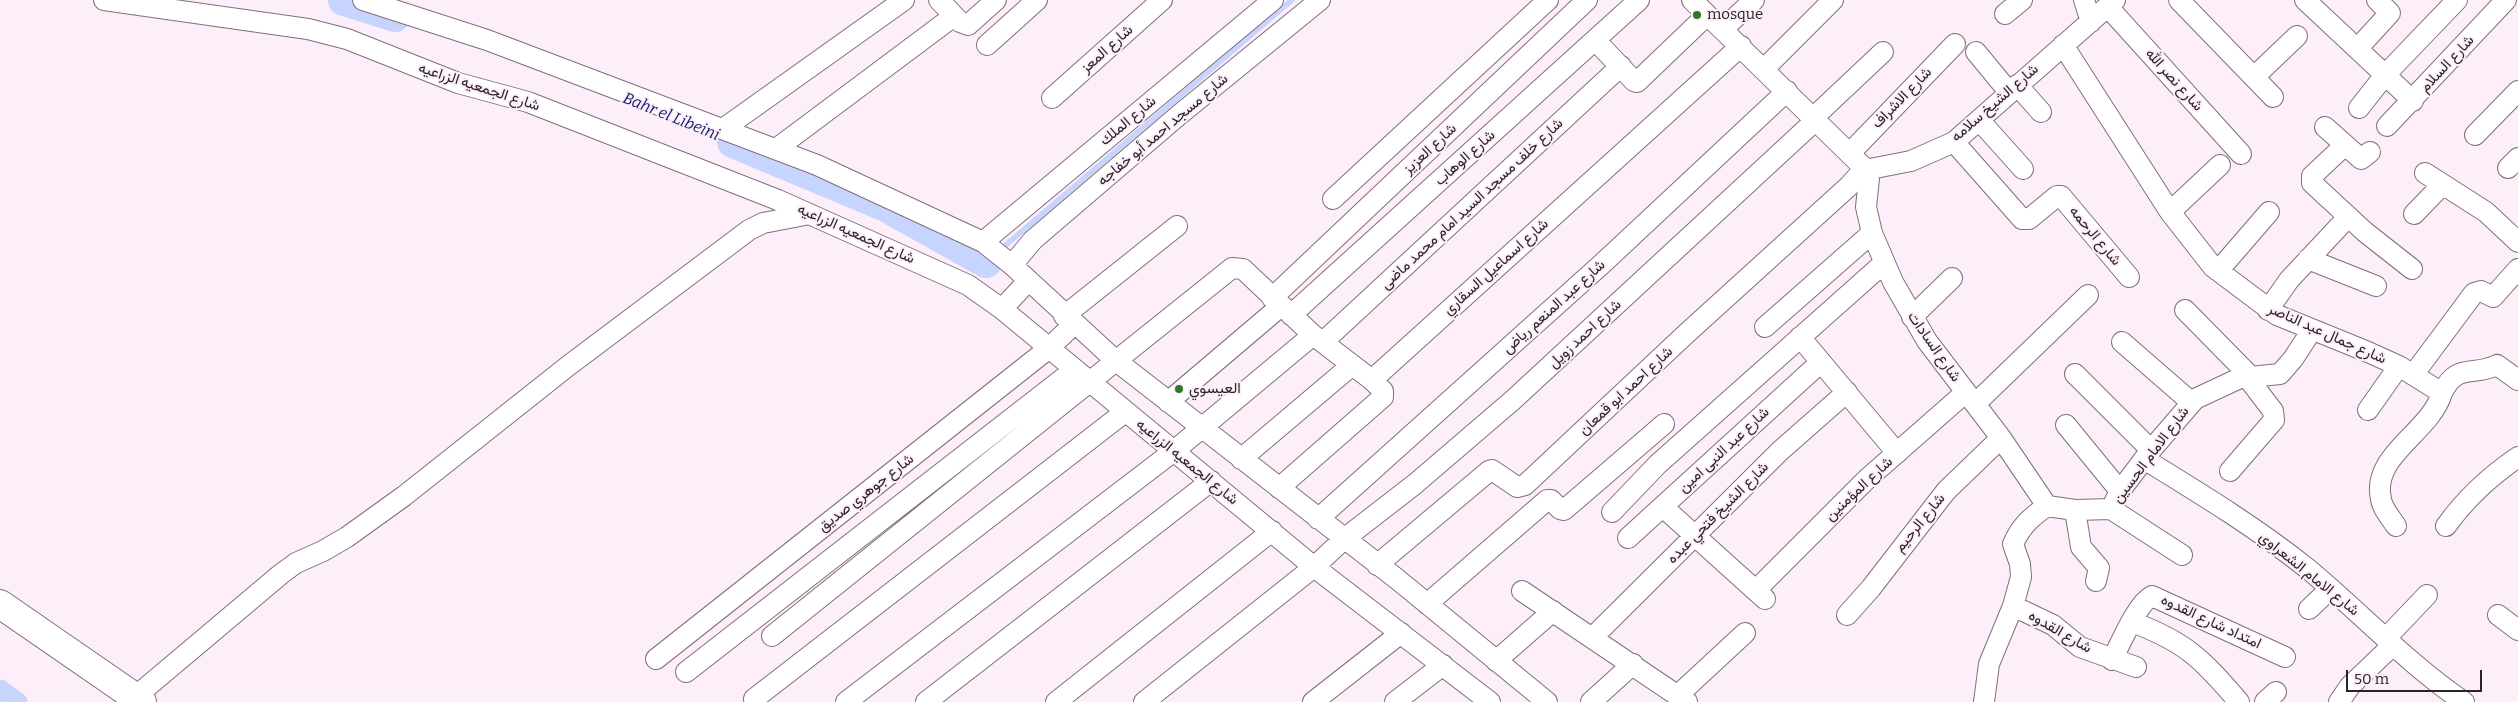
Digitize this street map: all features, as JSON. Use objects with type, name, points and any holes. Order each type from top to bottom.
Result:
[{"type":"street","name":"شارع الجمعيه الزراعيه","points":[[104,0],[328,33],[458,83],[528,102],[810,214],[968,285],[1002,309],[1048,349],[1314,566],[1443,665],[1485,701]]},
{"type":"street","points":[[363,0],[487,40],[817,165],[983,242],[1012,265],[1069,320],[1115,360],[1427,604],[1547,702]]},
{"type":"street","points":[[723,129],[904,0]]},
{"type":"street","points":[[939,0],[960,22],[968,25],[996,0]]},
{"type":"street","points":[[987,45],[1037,0]]},
{"type":"street","name":"شارع المعز","points":[[1052,98],[1162,0]]},
{"type":"street","name":"شارع الملك","points":[[983,242],[1273,0]]},
{"type":"street","name":"شارع مسجد احمد أبو خفاجه","points":[[1012,265],[1022,251],[1178,115],[1320,0]]},
{"type":"street","points":[[1333,198],[1548,0]]},
{"type":"street","name":"شارع العزيز","points":[[1168,402],[1281,306],[1587,0]]},
{"type":"street","name":"شارع الوهاب","points":[[1281,306],[1596,40],[1639,0]]},
{"type":"street","points":[[1724,29],[1754,0]]},
{"type":"street","points":[[1764,69],[1833,0]]},
{"type":"street","points":[[2005,14],[2022,0]]},
{"type":"street","points":[[2084,0],[2091,22]]},
{"type":"street","points":[[2179,0],[2273,98]]},
{"type":"street","points":[[2305,0],[2413,101]]},
{"type":"street","points":[[2358,48],[2390,14],[2377,0]]},
{"type":"street","points":[[2359,108],[2385,74],[2457,0]]},
{"type":"street","name":"شارع السلام","points":[[2387,126],[2413,101],[2506,0]]},
{"type":"street","name":"شارع الشيخ سلامه","points":[[1861,163],[1911,161],[1954,142],[2112,3]]},
{"type":"street","name":"شارع نصر الله","points":[[2112,3],[2241,154]]},
{"type":"street","points":[[1596,40],[1637,82],[1700,5],[1861,163]]},
{"type":"street","points":[[776,149],[954,16]]},
{"type":"street","points":[[2254,77],[2297,36]]},
{"type":"street","name":"شارع الاشراف","points":[[1861,163],[1955,44]]},
{"type":"street","name":"شارع جمال عبد الناصر","points":[[2063,45],[2170,212],[2206,259],[2218,271],[2268,310],[2406,371],[2442,393]]},
{"type":"street","name":"شارع اسماعيل السقاري","points":[[1372,380],[1741,46]]},
{"type":"street","name":"شارع احمد زويل","points":[[1144,702],[1314,566],[1344,539],[1415,484],[1513,400],[1883,52]]},
{"type":"street","points":[[1976,52],[2013,89],[2041,112]]},
{"type":"street","name":"شارع خلف مسجد السيد امام محمد ماضى","points":[[846,702],[1318,339],[1621,66]]},
{"type":"street","name":"شارع عبد المنعم رياض","points":[[1318,519],[1603,263],[1787,91]]},
{"type":"street","points":[[2475,135],[2518,91]]},
{"type":"street","points":[[1979,120],[2023,169]]},
{"type":"street","points":[[2325,127],[2344,146],[2361,159],[2370,152]]},
{"type":"street","name":"شارع الرحمه","points":[[1954,142],[2022,218],[2028,219],[2057,196],[2061,196],[2129,277]]},
{"type":"street","points":[[2344,146],[2311,179],[2312,183],[2348,217],[2412,269]]},
{"type":"street","name":"شارع السادات","points":[[1861,163],[1866,207],[1872,233],[1884,263],[1912,317],[1942,362],[1971,398],[2047,506]]},
{"type":"street","name":"شارع احمد ابو قمعان","points":[[1377,565],[1489,471],[1496,472],[1517,487],[1525,485],[1687,333],[1849,186],[1861,163]]},
{"type":"street","points":[[2170,212],[2220,165]]},
{"type":"street","points":[[2425,173],[2486,212],[2518,242]]},
{"type":"street","points":[[2414,214],[2442,185]]},
{"type":"street","points":[[2218,271],[2269,212]]},
{"type":"street","points":[[0,604],[138,700],[296,563],[323,551],[347,537],[404,496],[568,366],[750,230],[763,223],[810,214]]},
{"type":"street","points":[[2268,310],[2308,259],[2348,217]]},
{"type":"street","name":"شارع جوهري صديق","points":[[656,659],[1048,349],[1069,320],[1177,226]]},
{"type":"street","points":[[1765,327],[1872,233]]},
{"type":"street","points":[[2308,259],[2376,286]]},
{"type":"street","points":[[1612,512],[1658,464],[1884,263]]},
{"type":"street","points":[[686,672],[1082,376],[1115,360],[1232,268],[1243,269],[1318,339],[1351,366],[1372,380],[1383,391],[1383,397],[1279,488]]},
{"type":"street","points":[[2368,410],[2406,371],[2474,293],[2481,291],[2493,297],[2518,269]]},
{"type":"street","points":[[1912,317],[1952,278]]},
{"type":"street","points":[[1002,309],[1028,281]]},
{"type":"street","name":"شارع المؤمنين","points":[[1696,535],[1761,594],[1838,507],[1897,453],[1971,398],[2088,295]]},
{"type":"street","points":[[2186,310],[2248,376],[2270,406],[2274,420],[2230,471]]},
{"type":"street","name":"شارع الامام الحسين","points":[[2116,500],[2148,455],[2191,402],[2218,387],[2248,376],[2280,374],[2293,359],[2312,330]]},
{"type":"street","points":[[1800,338],[1897,453]]},
{"type":"street","points":[[2122,342],[2191,402]]},
{"type":"street","name":"شارع عبد النبى امين","points":[[1628,538],[1821,362]]},
{"type":"street","points":[[2396,526],[2381,499],[2380,483],[2384,467],[2426,423],[2438,406],[2442,393],[2456,374],[2472,370],[2486,370],[2497,365],[2518,380]]},
{"type":"street","points":[[1241,459],[1351,366]]},
{"type":"street","name":"شارع الامام الشعراوي","points":[[2075,374],[2148,455],[2308,569],[2389,641],[2464,702]]},
{"type":"street","points":[[772,636],[1082,376]]},
{"type":"street","name":"شارع الشيخ فتحي عبده","points":[[1592,638],[1780,451],[1847,392]]},
{"type":"street","points":[[754,699],[1126,412]]},
{"type":"street","points":[[1427,604],[1548,500],[1551,500],[1560,509],[1564,510],[1664,424]]},
{"type":"street","points":[[2066,425],[2116,500],[2182,555]]},
{"type":"street","name":"شارع الرحيم","points":[[1847,615],[1946,491],[2000,438]]},
{"type":"street","points":[[2446,526],[2468,499],[2494,474],[2518,457]]},
{"type":"street","points":[[926,702],[1211,481]]},
{"type":"street","points":[[1984,702],[1990,664],[2013,606],[2021,577],[2020,564],[2012,544],[2024,524],[2047,506],[2075,510],[2116,500]]},
{"type":"street","points":[[1663,506],[1696,535]]},
{"type":"street","points":[[2075,510],[2081,547],[2099,568],[2096,581]]},
{"type":"street","points":[[1056,702],[1272,531]]},
{"type":"street","points":[[2310,609],[2330,589]]},
{"type":"street","points":[[1522,591],[1682,698],[1745,633]]},
{"type":"street","points":[[2340,702],[2350,686],[2427,595]]},
{"type":"street","name":"امتداد شارع القدوه","points":[[2112,660],[2132,622],[2147,599],[2155,596],[2284,657]]},
{"type":"street","name":"شارع القدوه","points":[[2013,606],[2053,625],[2080,647],[2136,667]]},
{"type":"street","points":[[1496,661],[1553,611]]},
{"type":"street","points":[[2498,615],[2518,630]]},
{"type":"street","points":[[2132,622],[2164,634],[2186,648],[2209,668],[2238,702]]},
{"type":"street","points":[[1313,702],[1401,634]]},
{"type":"street","points":[[1591,702],[1632,664]]},
{"type":"street","points":[[1395,702],[1443,665]]},
{"type":"waterway","name":"Bahr el Libeini","points":[[344,0],[395,16]]},
{"type":"waterway","points":[[986,262],[1292,0]]},
{"type":"waterway","name":"Bahr el Libeini","points":[[733,142],[886,206],[986,262]]},
{"type":"waterway","points":[[0,689],[18,702]]},
{"type":"place","name":"mosque","points":[[1697,15]]},
{"type":"place","name":"العيسوي","points":[[1179,389]]}]
